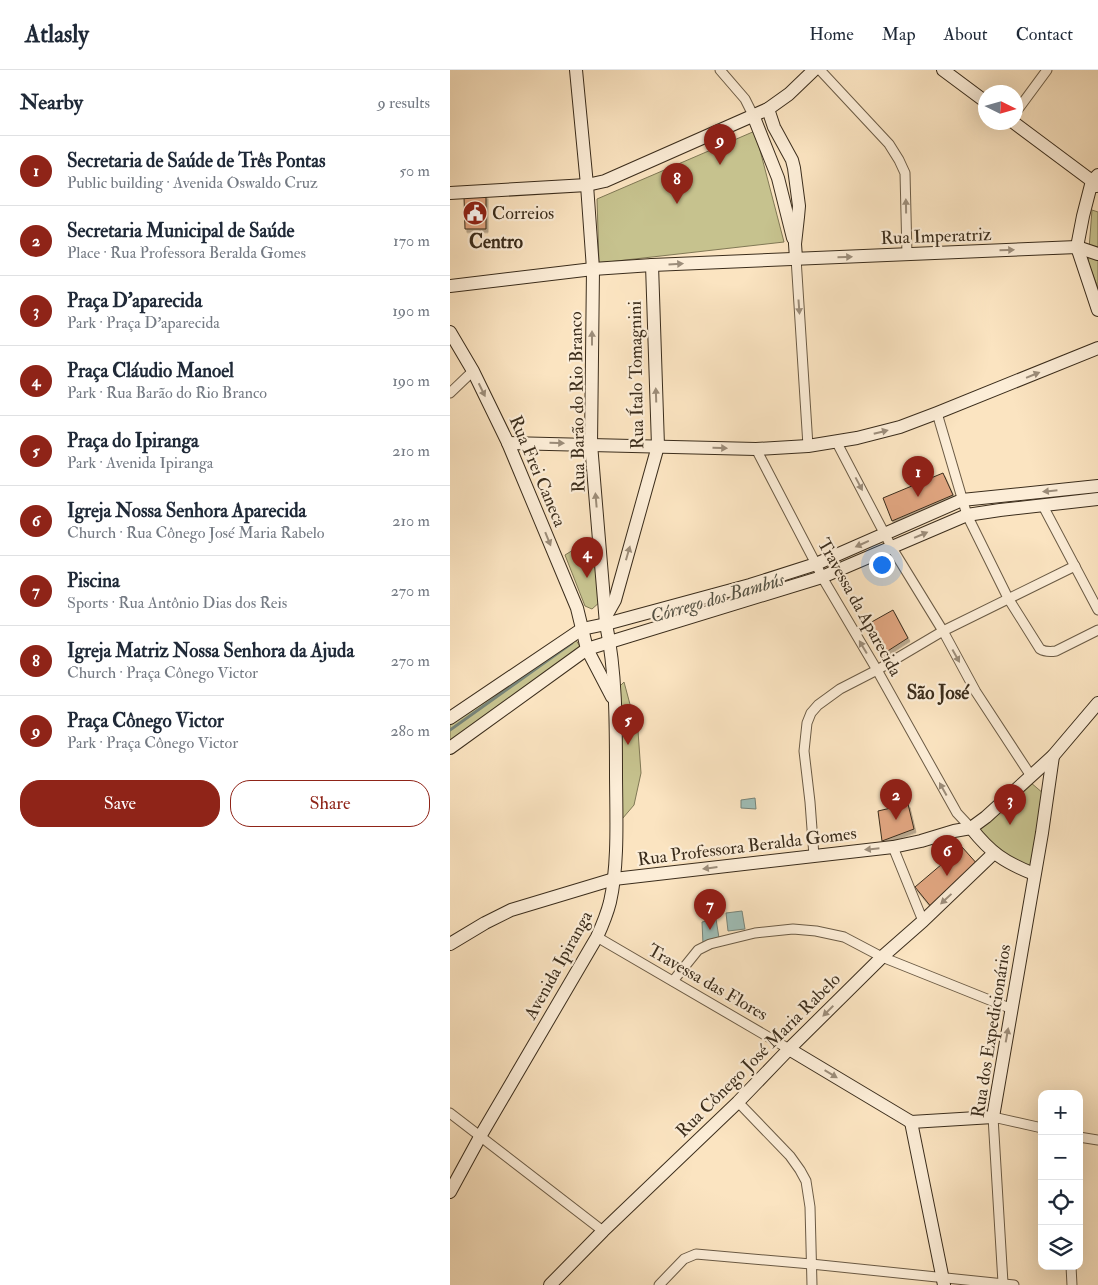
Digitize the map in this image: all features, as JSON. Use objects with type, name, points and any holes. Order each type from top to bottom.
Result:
[{"type":"street","name":"Rua Barão do Rio Branco","points":[[576,70],[588,185],[593,269],[591,444],[610,600]]},
{"type":"street","points":[[720,70],[745,99],[753,114],[778,178],[795,244],[808,446]]},
{"type":"street","points":[[450,193],[588,185],[605,181],[768,109],[789,94],[814,70]]},
{"type":"street","points":[[820,70],[889,144],[899,160],[905,173],[907,255]]},
{"type":"street","points":[[943,70],[978,96]]},
{"type":"street","points":[[1023,103],[1047,70]]},
{"type":"street","points":[[768,109],[776,130],[792,160],[798,206],[795,244]]},
{"type":"street","points":[[1023,129],[1096,181],[1083,216],[1077,247],[1098,310]]},
{"type":"street","points":[[1077,247],[1098,254]]},
{"type":"street","name":"Rua Imperatriz","points":[[450,286],[593,269],[652,265],[1077,247]]},
{"type":"street","name":"Rua Ítalo Tomagnini","points":[[606,620],[610,600],[658,446],[652,265]]},
{"type":"street","name":"Rua Frei Caneca","points":[[450,332],[473,371],[508,443],[577,608],[587,649]]},
{"type":"street","points":[[508,443],[756,449],[808,446],[836,442],[900,427],[1098,348]]},
{"type":"street","points":[[450,393],[473,371]]},
{"type":"street","points":[[937,413],[967,515],[1008,598],[1040,649],[1049,652],[1056,651],[1098,630]]},
{"type":"street","points":[[836,442],[892,548],[943,632],[976,692],[1031,776],[1048,792]]},
{"type":"street","name":"Travessa da Aparecida","points":[[756,449],[822,577],[877,670],[956,813],[970,828]]},
{"type":"street","points":[[450,718],[582,630],[606,620],[750,585],[816,564],[962,500],[1098,486]]},
{"type":"street","points":[[450,748],[587,649],[822,577],[967,515],[1098,499]]},
{"type":"street","points":[[1043,506],[1098,610]]},
{"type":"street","points":[[814,856],[804,737],[811,713],[818,705],[840,689],[943,632],[1075,566]]},
{"type":"street","name":"Avenida Ipiranga","points":[[450,1192],[597,937],[610,903],[614,879],[616,825],[616,721],[610,642],[606,620]]},
{"type":"street","name":"Avenida Ipiranga","points":[[587,649],[614,701]]},
{"type":"street","points":[[1034,874],[1014,866],[994,853],[970,828],[986,817],[1053,756],[1098,702]]},
{"type":"street","name":"Rua dos Expedicionários","points":[[1003,1283],[993,1117],[1042,833],[1053,756]]},
{"type":"street","name":"Rua Professora Beralda Gomes","points":[[450,944],[485,922],[511,910],[614,879],[893,847],[970,828]]},
{"type":"street","points":[[893,847],[923,920]]},
{"type":"street","name":"Rua Cônego José Maria Rabelo","points":[[550,1285],[603,1231],[738,1102],[882,957],[994,853]]},
{"type":"street","points":[[673,981],[698,950],[710,944],[755,933],[794,929],[816,931],[844,937],[882,957],[1012,1009]]},
{"type":"street","name":"Travessa das Flores","points":[[597,937],[911,1122]]},
{"type":"street","points":[[738,1102],[790,1156],[806,1181],[810,1206],[812,1285]]},
{"type":"street","points":[[450,1113],[603,1231]]},
{"type":"street","points":[[943,1282],[911,1122],[993,1117],[1038,1127]]},
{"type":"street","points":[[1083,1138],[1098,1140]]},
{"type":"street","points":[[659,1285],[684,1258],[696,1254],[811,1264],[943,1282],[1003,1283],[1014,1285]]},
{"type":"street","points":[[1071,1270],[1072,1285]]},
{"type":"shaded area","points":[[755,131],[784,242],[599,263],[597,199]]},
{"type":"shaded area","points":[[1092,210],[1098,212],[1098,288],[1088,262]]},
{"type":"shaded area","points":[[596,536],[601,601],[592,609],[585,606],[565,555]]},
{"type":"shaded area","points":[[574,637],[581,648],[450,741],[450,725]]},
{"type":"shaded area","points":[[624,682],[631,708],[637,717],[641,773],[634,805],[617,825],[619,698],[620,686]]},
{"type":"shaded area","points":[[1030,782],[1044,794],[1031,868],[1016,863],[976,829]]},
{"type":"water","points":[[755,798],[756,809],[741,808],[741,800]]},
{"type":"water","points":[[742,911],[745,929],[728,931],[726,913]]},
{"type":"water","points":[[716,919],[719,938],[703,944],[702,922]]},
{"type":"building","name":"Correios","points":[[486,195],[486,229],[465,229],[464,197]]},
{"type":"building","points":[[943,473],[953,495],[892,521],[883,498]]},
{"type":"building","points":[[893,610],[908,638],[883,654],[868,624]]},
{"type":"building","points":[[908,804],[914,829],[882,841],[878,811]]},
{"type":"building","points":[[962,847],[979,866],[932,908],[915,887]]},
{"type":"waterway","name":"Córrego dos Bambús","points":[[450,730],[572,643]]},
{"type":"place","name":"Praça Cônego Victor","points":[[720,165]]},
{"type":"place","name":"Igreja Matriz Nossa Senhora da Ajuda","points":[[677,204]]},
{"type":"place","name":"Correios","points":[[475,213]]},
{"type":"place","name":"Secretaria de Saúde de Três Pontas","points":[[918,497]]},
{"type":"place","name":"Praça Cláudio Manoel","points":[[587,578]]},
{"type":"place","name":"Praça do Ipiranga","points":[[628,745]]},
{"type":"place","name":"Secretaria Municipal de Saúde","points":[[896,820]]},
{"type":"place","name":"Praça D'aparecida","points":[[1010,825]]},
{"type":"place","name":"Igreja Nossa Senhora Aparecida","points":[[947,876]]},
{"type":"place","name":"Piscina","points":[[710,930]]},
{"type":"district","name":"Centro","points":[[496,241]]},
{"type":"district","name":"São José","points":[[938,692]]}]
